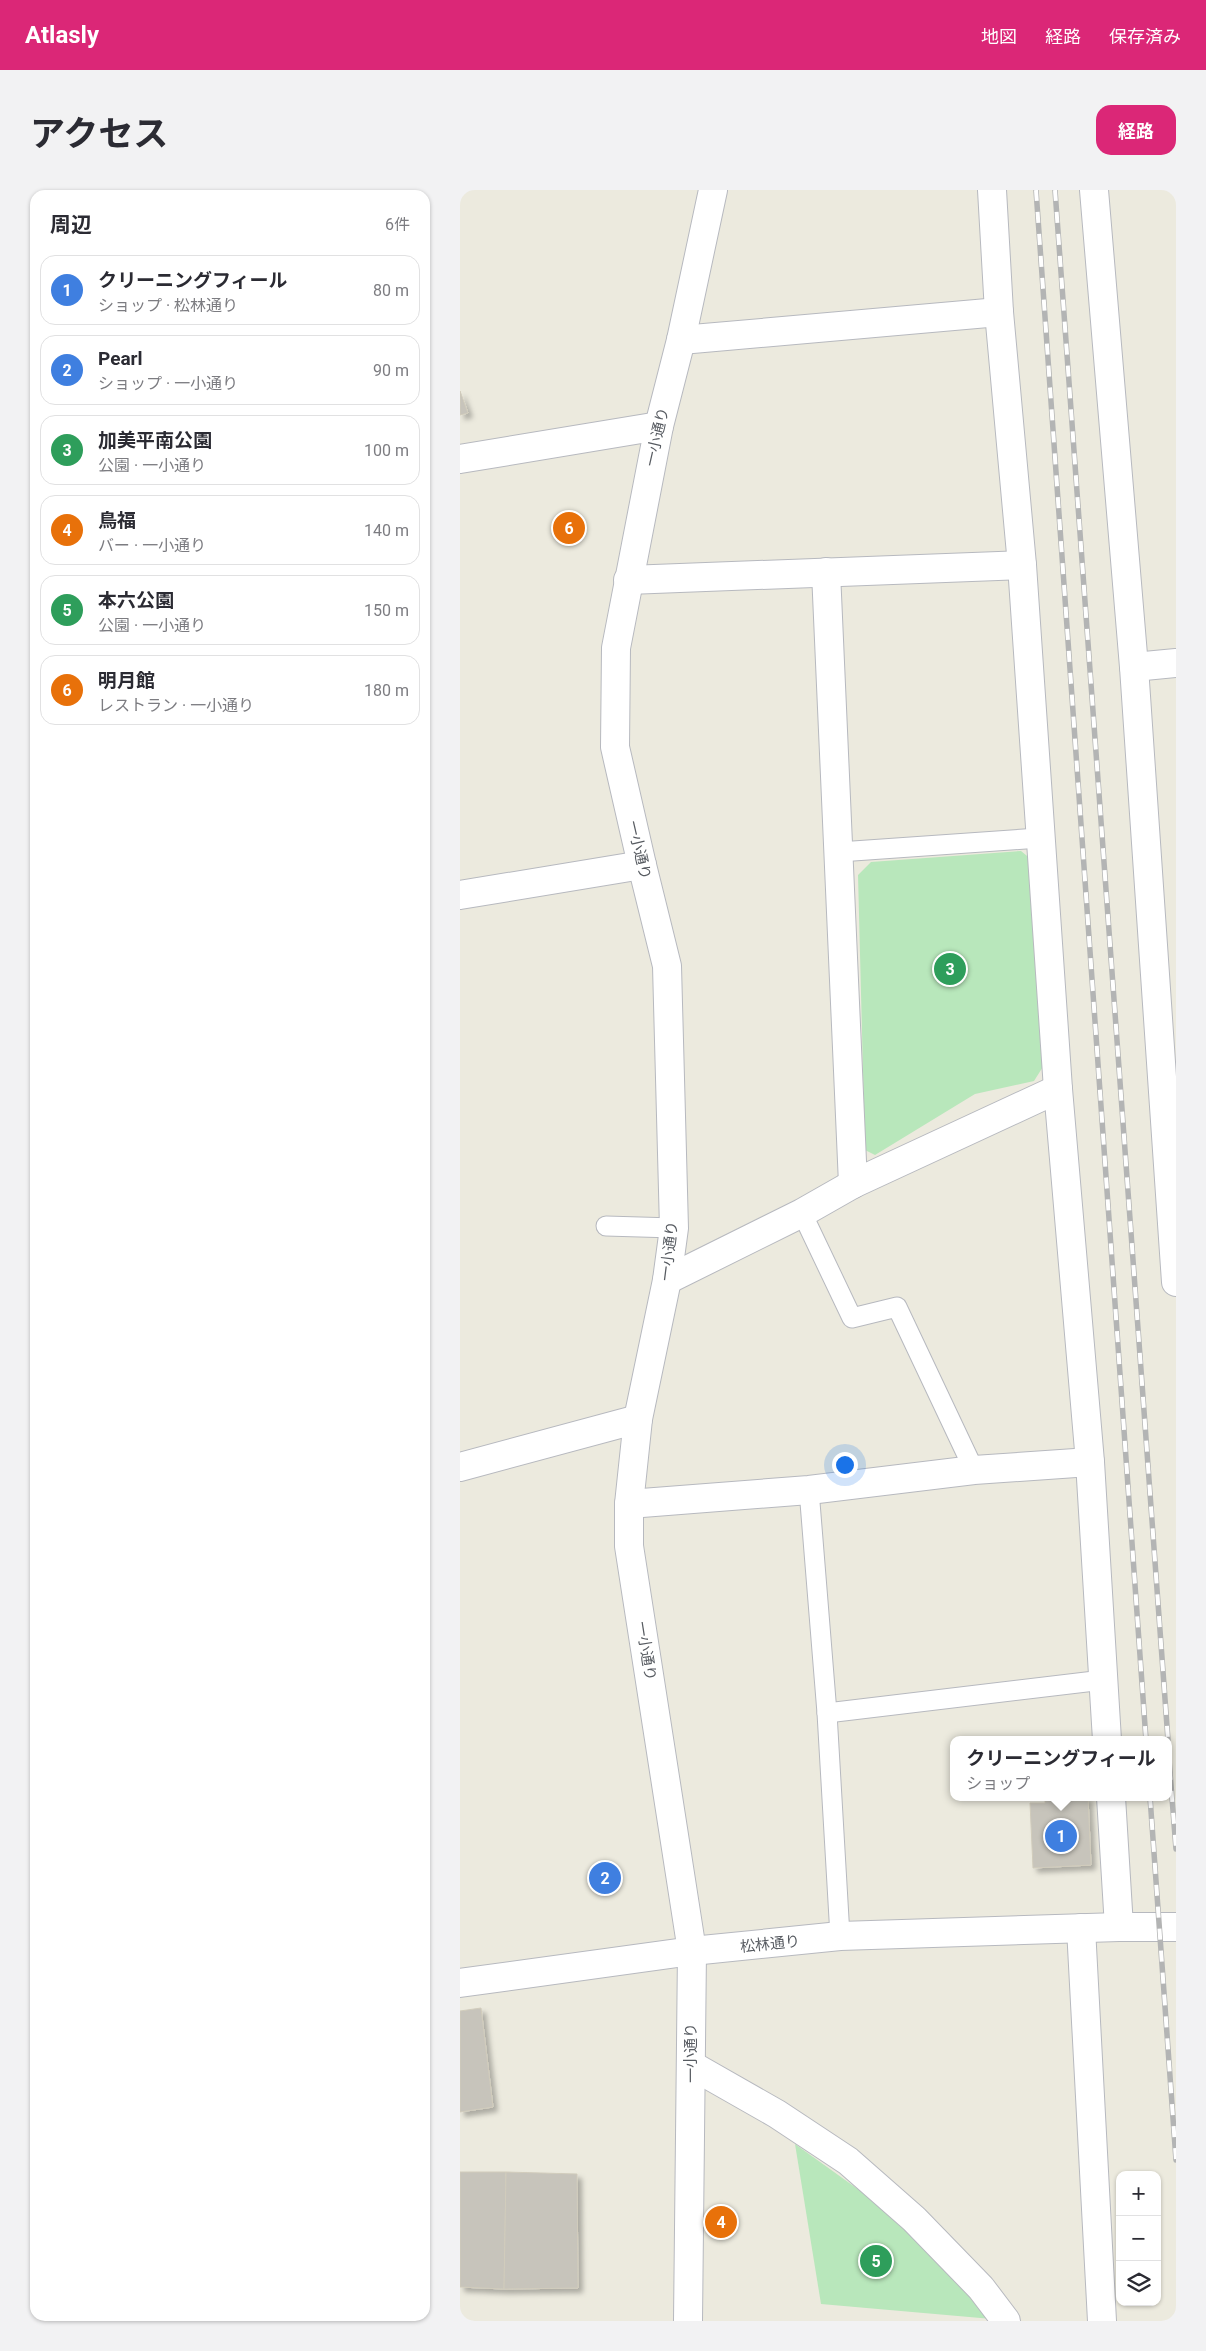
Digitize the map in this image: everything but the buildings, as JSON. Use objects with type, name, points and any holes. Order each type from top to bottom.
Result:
[{"type":"street","name":"一小通り","points":[[688,2321],[692,1952],[629,1546],[629,1504],[638,1419],[666,1280],[674,1228],[667,966],[615,747],[616,648],[659,426],[681,340],[713,190]]},
{"type":"street","points":[[992,190],[999,312],[1022,565],[1039,838],[1058,1089],[1090,1462],[1107,1736]]},
{"type":"street","points":[[1094,190],[1168,1053],[1176,1282]]},
{"type":"street","points":[[681,340],[999,312]]},
{"type":"street","points":[[460,458],[659,426]]},
{"type":"street","points":[[628,580],[1022,565]]},
{"type":"street","points":[[826,572],[853,1184]]},
{"type":"street","points":[[1134,667],[1176,663]]},
{"type":"street","points":[[460,895],[642,865]]},
{"type":"street","points":[[666,1280],[802,1214],[853,1184],[1058,1089]]},
{"type":"street","points":[[460,1466],[638,1419]]},
{"type":"street","points":[[629,1504],[809,1490],[974,1470],[1090,1462]]},
{"type":"street","points":[[1111,1801],[1118,1926]]},
{"type":"street","name":"松林通り","points":[[460,1983],[692,1952],[840,1936],[1118,1926],[1176,1927]]},
{"type":"street","points":[[1081,1928],[1102,2321]]},
{"type":"street","points":[[691,2065],[777,2114],[848,2161],[914,2219],[981,2288],[1006,2321]]},
{"type":"lane","points":[[838,852],[1039,838]]},
{"type":"lane","points":[[802,1214],[852,1318],[897,1307],[974,1470]]},
{"type":"lane","points":[[606,1226],[674,1228]]},
{"type":"lane","points":[[809,1490],[827,1713],[840,1936]]},
{"type":"lane","points":[[827,1713],[1103,1680]]},
{"type":"green space","points":[[1021,851],[1032,860],[1046,1062],[1034,1081],[975,1094],[875,1155],[865,1150],[858,875],[871,862]]},
{"type":"green space","points":[[795,2144],[898,2218],[992,2319],[821,2304]]},
{"type":"railway","points":[[1036,190],[1146,1736]]},
{"type":"railway","points":[[1055,190],[1168,1736]]},
{"type":"railway","points":[[1172,1798],[1176,1849]]},
{"type":"railway","points":[[1150,1801],[1176,2160]]},
{"type":"place","name":"明月館","points":[[569,528]]},
{"type":"place","name":"加美平南公園","points":[[950,969]]},
{"type":"place","name":"クリーニングフィール","points":[[1061,1836]]},
{"type":"place","name":"Pearl","points":[[605,1878]]},
{"type":"place","name":"鳥福","points":[[721,2222]]},
{"type":"place","name":"本六公園","points":[[876,2261]]}]
